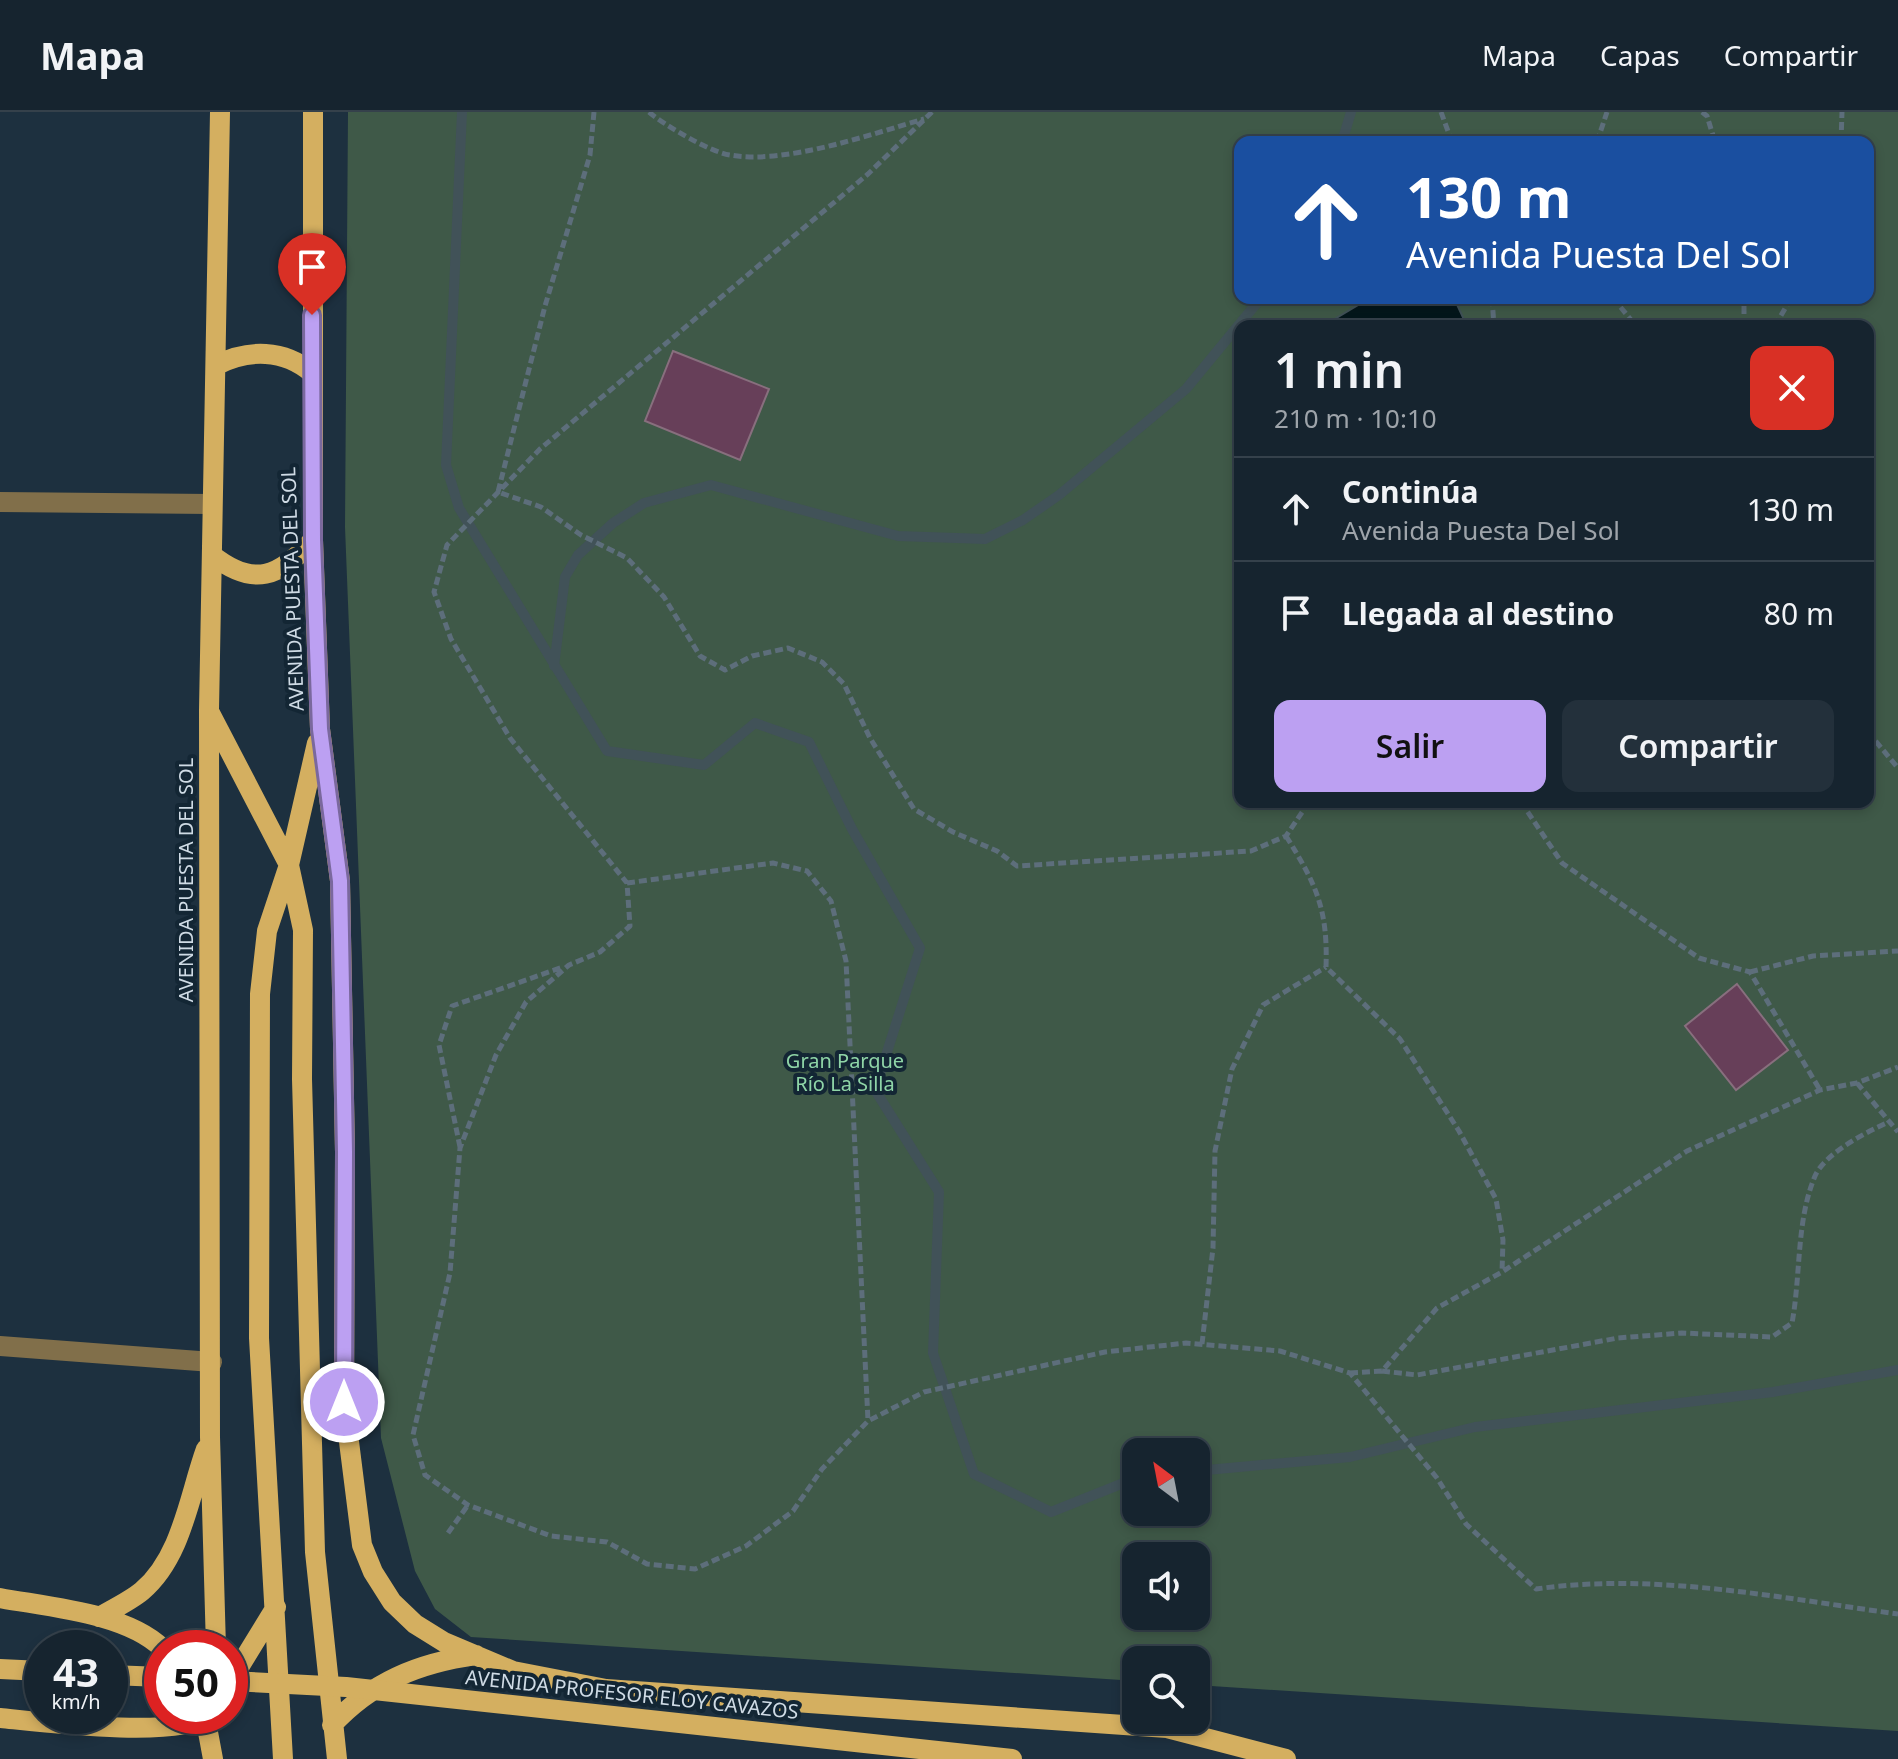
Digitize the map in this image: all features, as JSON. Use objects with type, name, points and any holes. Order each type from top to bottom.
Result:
[{"type":"main road","name":"AVENIDA PUESTA DEL SOL","points":[[215,1630],[210,1437],[209,710],[220,112]]},
{"type":"main road","name":"AVENIDA PUESTA DEL SOL","points":[[283,1759],[259,1338],[260,994],[267,931],[289,865],[320,729],[313,540],[313,112]]},
{"type":"main road","points":[[217,365],[235,356],[253,353],[288,357],[312,373]]},
{"type":"main road","points":[[212,555],[232,571],[256,575],[283,568],[313,540]]},
{"type":"main road","points":[[209,710],[289,865],[303,930],[302,1079],[315,1552],[337,1759]]},
{"type":"main road","points":[[320,729],[340,881],[345,1152],[344,1402],[362,1545],[392,1602],[415,1624],[444,1642],[513,1671],[606,1689],[1167,1728],[1286,1759]]},
{"type":"main road","points":[[99,1617],[141,1591],[160,1572],[172,1552],[210,1437]]},
{"type":"main road","points":[[0,1598],[99,1617],[144,1636]]},
{"type":"main road","points":[[248,1658],[276,1606]]},
{"type":"main road","points":[[332,1725],[357,1698],[381,1684],[437,1660],[478,1655]]},
{"type":"main road","points":[[0,1669],[24,1670]]},
{"type":"main road","name":"AVENIDA PROFESOR ELOY CAVAZOS","points":[[248,1682],[362,1688],[1012,1759]]},
{"type":"main road","points":[[0,1718],[105,1727],[144,1726]]},
{"type":"main road","points":[[201,1759],[204,1734]]},
{"type":"main road","points":[[209,1734],[213,1759]]},
{"type":"street","points":[[0,502],[211,504]]},
{"type":"street","points":[[0,1346],[212,1362]]},
{"type":"path","points":[[498,492],[545,306],[590,155],[594,112]]},
{"type":"path","points":[[649,112],[659,121],[729,155],[787,154],[925,119]]},
{"type":"path","points":[[932,112],[868,174],[540,449],[447,545],[434,592],[451,639],[510,738],[627,883],[630,926],[600,952],[452,1006],[439,1045],[460,1148],[450,1273],[413,1435],[425,1475],[468,1505],[551,1536],[607,1542],[647,1564],[695,1569],[746,1546],[793,1511],[822,1469],[868,1421],[924,1392],[967,1381],[1105,1352],[1202,1344],[1280,1351],[1350,1373],[1382,1371],[1417,1375],[1618,1338],[1682,1333],[1772,1337],[1792,1323],[1799,1250],[1816,1173],[1857,1136],[1889,1122]]},
{"type":"path","points":[[1441,112],[1450,136]]},
{"type":"path","points":[[1599,136],[1607,112]]},
{"type":"path","points":[[1702,112],[1707,116],[1713,136]]},
{"type":"path","points":[[1841,136],[1842,112]]},
{"type":"path","points":[[1618,304],[1631,320]]},
{"type":"path","points":[[498,492],[541,507],[581,535],[620,554],[664,597],[700,656],[725,670],[752,656],[788,648],[822,662],[844,684],[870,738],[914,809],[953,832],[997,851],[1017,866],[1251,851],[1286,836],[1305,808]]},
{"type":"path","points":[[1874,739],[1898,768]]},
{"type":"path","points":[[1525,808],[1562,863],[1699,958],[1750,972],[1813,956],[1898,951]]},
{"type":"path","points":[[1286,836],[1316,884],[1327,936],[1326,967],[1400,1039],[1459,1131],[1496,1199],[1503,1240],[1502,1272]]},
{"type":"path","points":[[627,883],[773,863],[807,871],[831,901],[846,961],[868,1421]]},
{"type":"path","points":[[460,1148],[496,1055],[526,1002],[569,965]]},
{"type":"path","points":[[1202,1344],[1213,1248],[1215,1151],[1232,1069],[1263,1005],[1326,967]]},
{"type":"path","points":[[1750,972],[1820,1090]]},
{"type":"path","points":[[1382,1371],[1437,1308],[1502,1272],[1687,1151],[1820,1090],[1857,1083],[1898,1067]]},
{"type":"path","points":[[1857,1083],[1898,1132]]},
{"type":"path","points":[[1350,1373],[1423,1462],[1466,1524],[1536,1589],[1586,1582],[1694,1588],[1898,1614]]},
{"type":"path","points":[[448,1533],[468,1505]]},
{"type":"green space","name":"Gran Parque Río La Silla","points":[[348,112],[1898,112],[1898,1731],[1210,1686],[1210,1646],[1122,1646],[1122,1680],[471,1637],[435,1609],[415,1571],[381,1438],[345,527]]},
{"type":"shaded area","points":[[1360,304],[1457,304],[1464,320],[1333,320]]},
{"type":"building","points":[[673,351],[769,389],[740,460],[645,421]]},
{"type":"building","points":[[1737,984],[1788,1050],[1736,1090],[1685,1026]]},
{"type":"waterway","points":[[462,112],[446,465],[459,508],[607,751],[704,765],[755,723],[809,742],[852,829],[920,948],[875,1090],[939,1192],[933,1353],[974,1474],[1051,1512],[1122,1484]]},
{"type":"waterway","points":[[1344,136],[1351,112]]},
{"type":"waterway","points":[[1243,320],[1256,304]]},
{"type":"waterway","points":[[554,666],[565,577],[578,555],[613,523],[644,503],[711,485],[898,536],[985,539],[1023,520],[1059,495],[1186,389],[1234,331]]},
{"type":"waterway","points":[[1210,1470],[1350,1457],[1475,1427],[1773,1392],[1898,1370]]},
{"type":"route","points":[[312,315],[313,540],[320,729],[340,881],[345,1152],[344,1402]]}]
